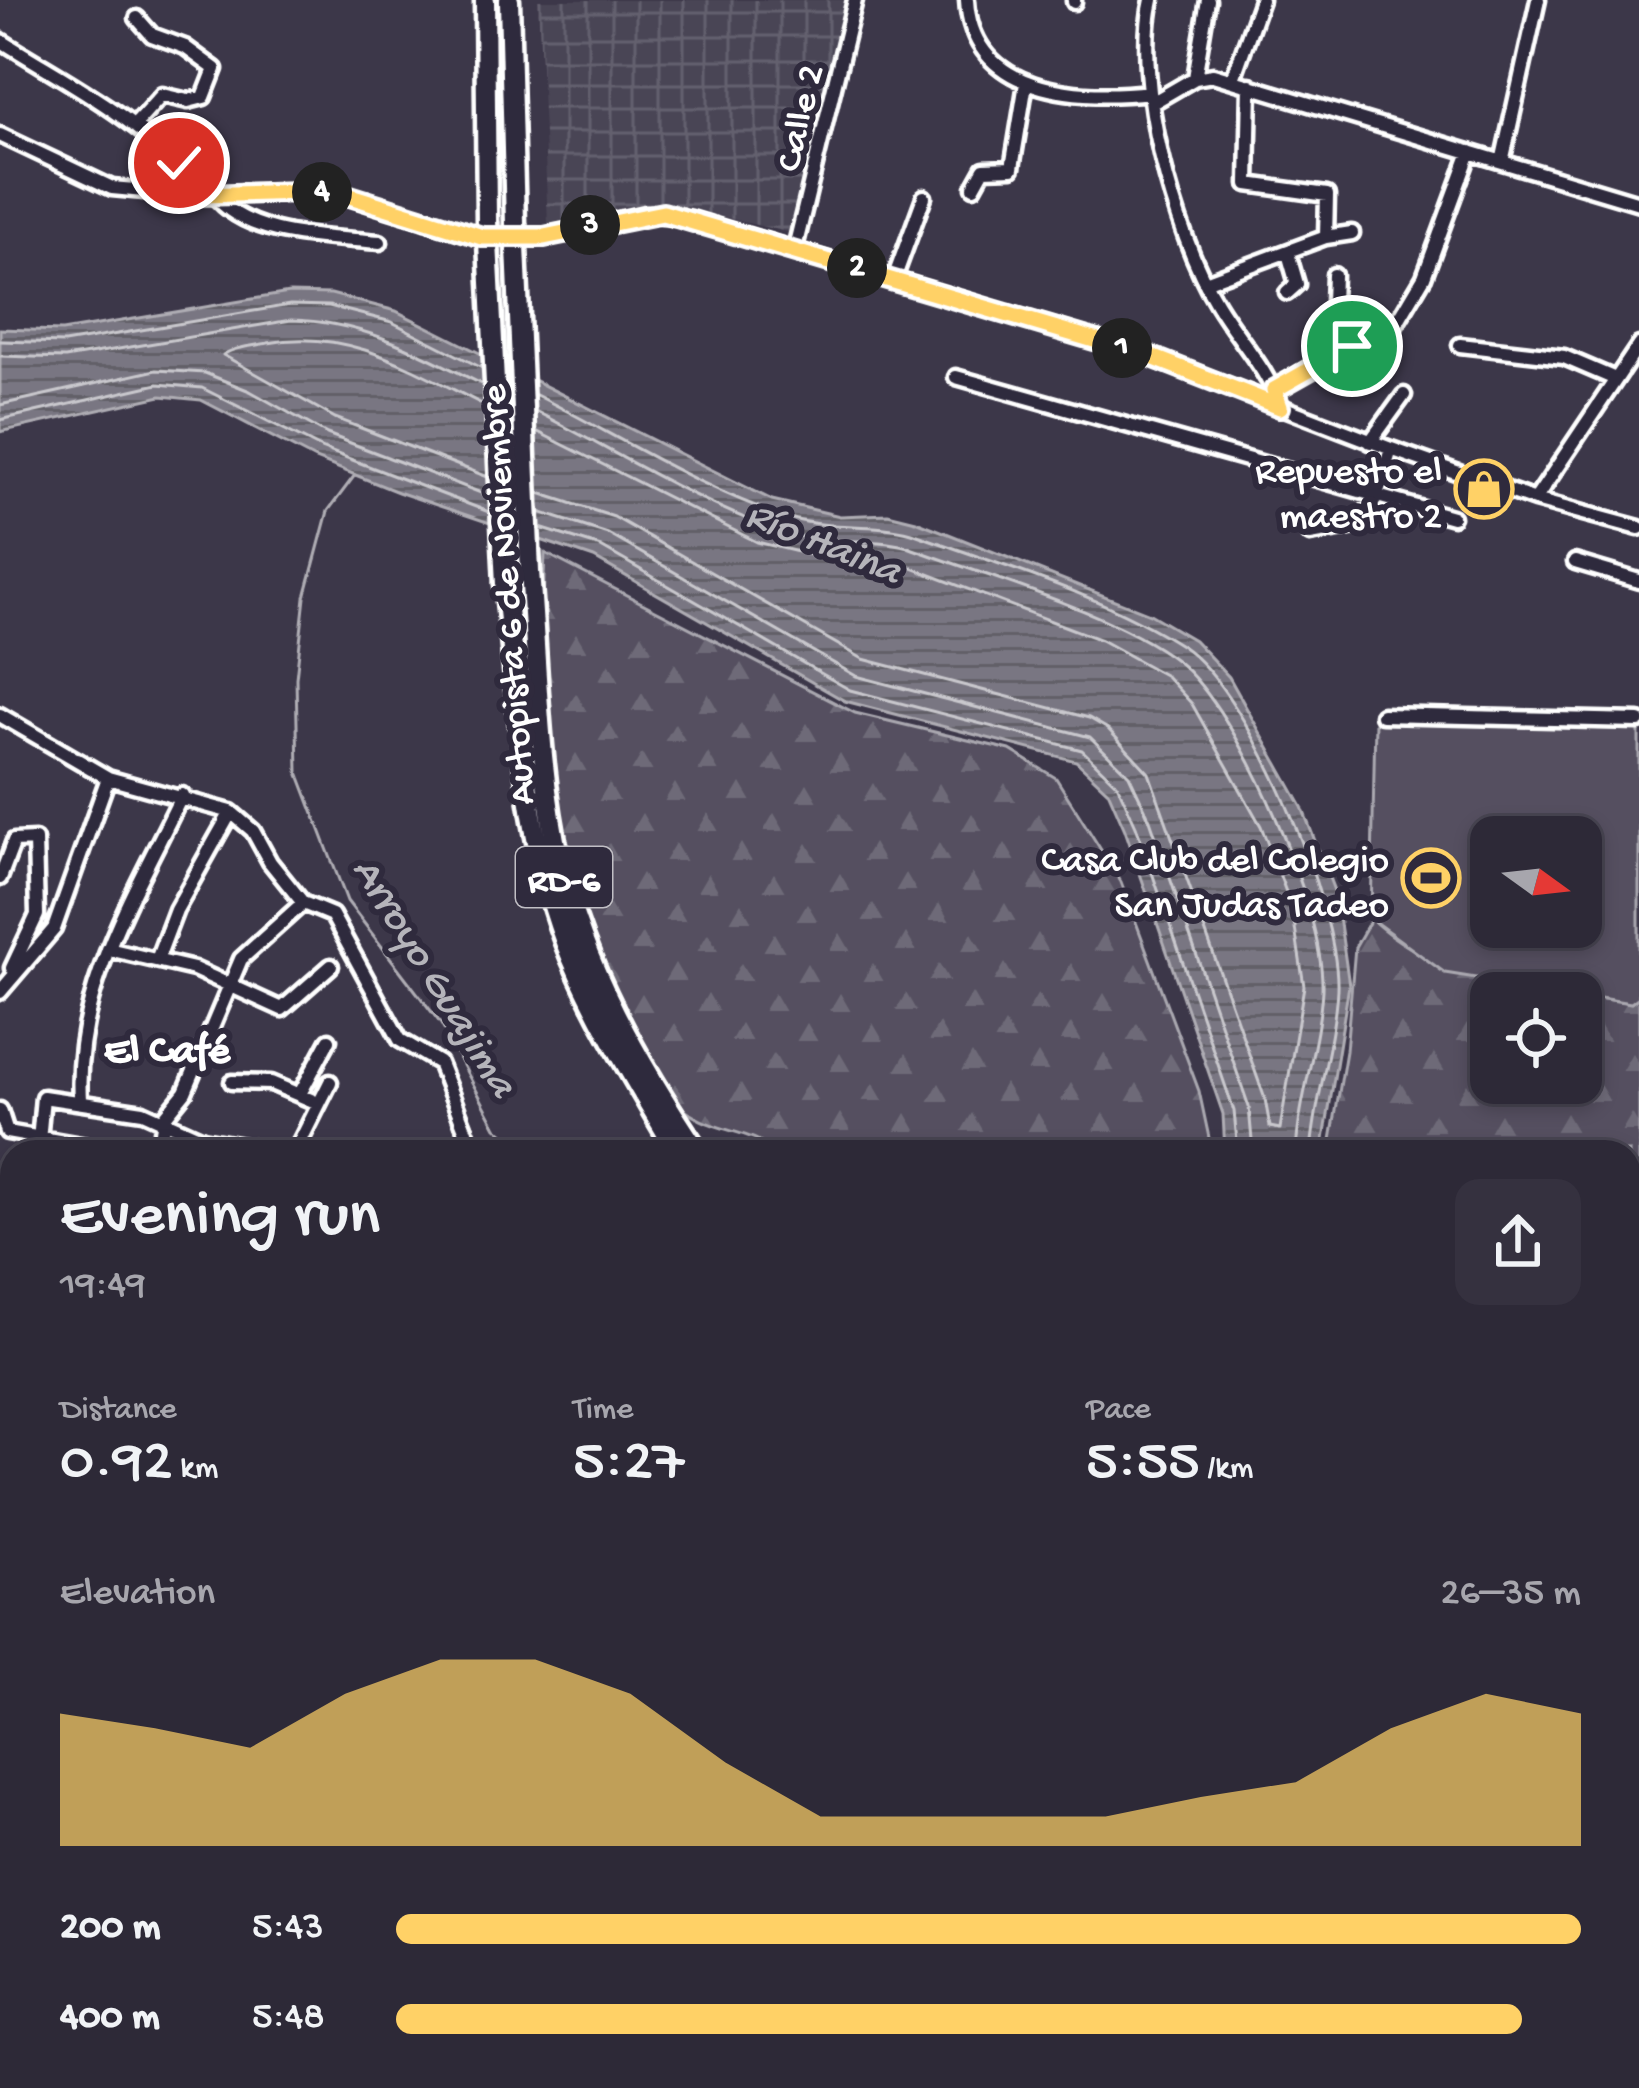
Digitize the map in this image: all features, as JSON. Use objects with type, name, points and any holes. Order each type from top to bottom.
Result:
[{"type":"highway","name":"Autopista 6 de Noviembre","points":[[485,0],[487,222],[506,584],[533,822],[570,954],[670,1140]]},
{"type":"highway","name":"Autopista 6 de Noviembre","points":[[509,0],[530,572],[560,863],[593,963],[644,1065],[691,1140]]},
{"type":"street","name":"Calle 2","points":[[795,248],[855,0]]},
{"type":"street","points":[[967,0],[974,40],[997,68],[1026,83],[1075,94],[1151,98],[1195,79],[1233,79],[1639,202]]},
{"type":"street","points":[[1152,0],[1144,50],[1163,164],[1205,282],[1274,390],[1280,407]]},
{"type":"street","points":[[1195,79],[1208,0]]},
{"type":"street","points":[[1233,79],[1261,0]]},
{"type":"street","points":[[1502,162],[1538,0]]},
{"type":"street","points":[[134,126],[162,95],[188,101],[204,97],[215,69],[185,47],[152,35],[137,18]]},
{"type":"street","points":[[0,40],[92,93],[179,163],[230,212],[285,231],[380,242]]},
{"type":"street","points":[[974,187],[984,169],[1012,168],[1026,83]]},
{"type":"street","points":[[1250,85],[1248,184],[1327,195],[1326,237]]},
{"type":"street","points":[[0,136],[112,188],[208,195],[334,191],[482,237],[544,237],[663,213],[795,248],[1152,357],[1535,500],[1639,528]]},
{"type":"street","points":[[1274,390],[1352,346],[1383,342],[1408,306],[1470,152]]},
{"type":"street","points":[[894,279],[924,197]]},
{"type":"street","points":[[1205,282],[1326,237],[1352,233]]},
{"type":"street","points":[[1287,293],[1298,284],[1288,253]]},
{"type":"street","points":[[1334,275],[1333,303],[1352,346]]},
{"type":"street","points":[[1460,345],[1564,358],[1613,378]]},
{"type":"street","points":[[1535,500],[1639,345]]},
{"type":"street","points":[[956,377],[1452,517]]},
{"type":"street","points":[[1370,442],[1404,395]]},
{"type":"street","points":[[1310,534],[1348,531],[1376,499],[1391,449]]},
{"type":"street","points":[[1575,562],[1639,581]]},
{"type":"street","points":[[1382,715],[1639,721]]},
{"type":"street","points":[[0,716],[108,778],[231,812],[253,831],[303,903],[332,915],[400,1040],[439,1064],[467,1140]]},
{"type":"street","points":[[2,988],[54,929],[108,778]]},
{"type":"street","points":[[80,1100],[86,1011],[151,850],[182,795]]},
{"type":"street","points":[[157,960],[176,910],[231,812]]},
{"type":"street","points":[[0,878],[14,842],[35,840],[37,915],[2,988]]},
{"type":"street","points":[[161,1140],[164,1118],[185,1092],[241,959],[303,903]]},
{"type":"street","points":[[108,949],[157,960],[282,1009],[331,966]]},
{"type":"street","points":[[301,1092],[329,1040]]},
{"type":"street","points":[[232,1082],[271,1083],[318,1103]]},
{"type":"street","points":[[301,1140],[330,1082]]},
{"type":"street","points":[[40,1140],[44,1097],[164,1118],[209,1140]]},
{"type":"street","points":[[0,1110],[8,1132],[27,1140]]},
{"type":"shaded area","points":[[538,0],[848,0],[791,233],[666,204],[548,224]]},
{"type":"green space","points":[[545,553],[855,713],[1010,750],[1056,778],[1121,882],[1199,1091],[1209,1140],[757,1140],[685,1110],[658,1078],[611,986],[588,927],[558,805],[544,679]]},
{"type":"green space","name":"Casa Club del Colegio San Judas Tadeo","points":[[1375,721],[1639,727],[1639,997],[1631,1003],[1602,998],[1602,972],[1470,972],[1470,977],[1445,973],[1371,919]]},
{"type":"green space","points":[[1371,919],[1413,949],[1470,973],[1470,1104],[1602,1104],[1602,999],[1631,1003],[1639,997],[1639,1140],[1331,1140],[1346,1051],[1355,947]]},
{"type":"water","name":"Río Haina","points":[[289,293],[331,294],[396,311],[772,500],[840,516],[888,514],[916,521],[1150,614],[1194,640],[1229,677],[1302,807],[1336,896],[1349,985],[1324,1140],[1224,1140],[1223,1114],[1125,830],[1108,791],[1076,761],[845,701],[594,558],[315,459],[201,400],[161,396],[0,432],[0,329],[62,331]]},
{"type":"pier","points":[[487,350],[529,371],[536,545],[494,532]]},
{"type":"waterway","name":"Arroyo Guajima","points":[[355,475],[328,511],[305,597],[296,678],[298,772],[347,901],[441,1024],[496,1127],[511,1140]]},
{"type":"place","name":"Repuesto el maestro 2","points":[[1484,489]]},
{"type":"place","name":"Casa Club del Colegio San Judas Tadeo","points":[[1431,878]]},
{"type":"district","name":"El Café","points":[[167,1046]]},
{"type":"route","points":[[179,163],[201,195],[334,191],[482,237],[544,237],[601,221],[663,213],[1152,357],[1280,407],[1274,390],[1352,346]]}]
